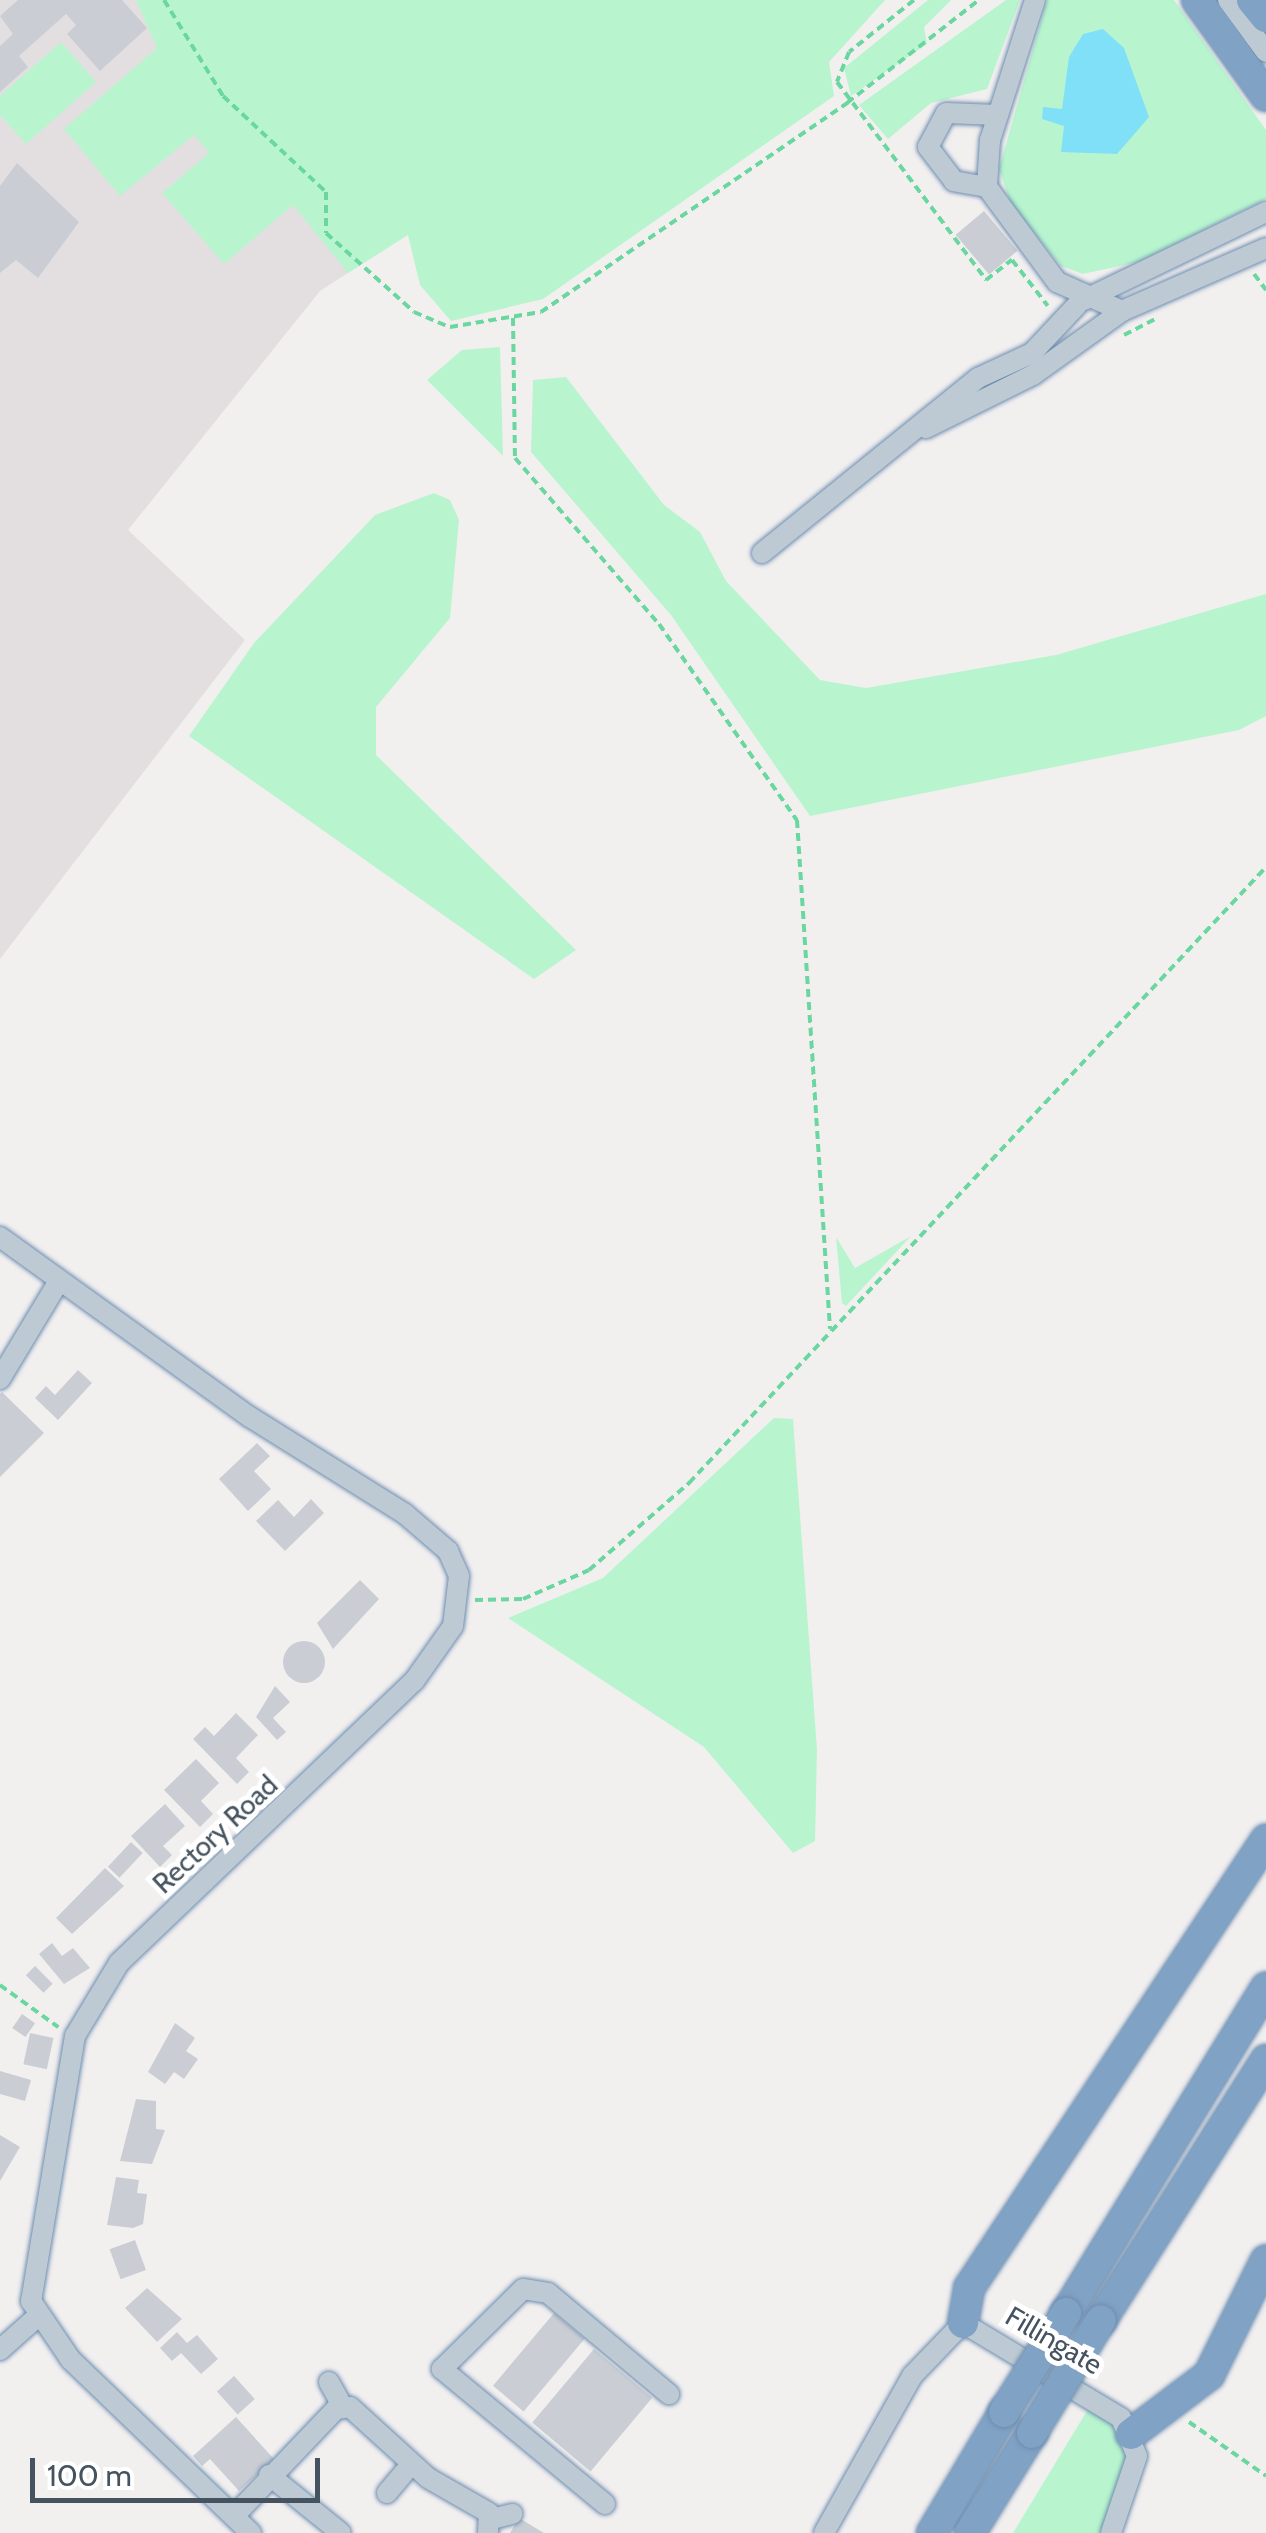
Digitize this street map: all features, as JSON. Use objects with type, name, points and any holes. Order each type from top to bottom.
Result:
[{"type":"highway","points":[[1198,0],[1266,96]]},
{"type":"highway","points":[[1252,0],[1266,17]]},
{"type":"highway","points":[[963,2323],[978,2272],[1266,1840]]},
{"type":"highway","points":[[1206,2083],[1266,1976]]},
{"type":"highway","points":[[932,2533],[1266,1988]]},
{"type":"highway","points":[[970,2533],[1266,2060]]},
{"type":"highway","points":[[1131,2434],[1174,2410],[1210,2375],[1266,2260]]},
{"type":"street","points":[[1035,0],[998,116],[987,187],[1034,259],[1082,302],[1122,312]]},
{"type":"street","points":[[1228,0],[1266,52]]},
{"type":"street","points":[[987,187],[954,181],[928,148],[946,113],[998,116]]},
{"type":"street","points":[[1014,357],[1056,316],[1266,212]]},
{"type":"street","points":[[911,436],[1033,375],[1122,312],[1266,248]]},
{"type":"street","points":[[762,553],[1014,357],[1065,326],[1082,302]]},
{"type":"street","points":[[0,1237],[87,1302],[432,1534],[459,1576],[460,1601]]},
{"type":"street","points":[[0,1379],[59,1280]]},
{"type":"street","name":"Rectory Road","points":[[38,2316],[31,2281],[75,2036],[119,1962],[414,1681],[460,1601]]},
{"type":"street","points":[[605,2504],[442,2370],[523,2289],[548,2293],[669,2394]]},
{"type":"street","points":[[0,2350],[38,2316],[251,2533]]},
{"type":"street","name":"Fillingate","points":[[824,2533],[912,2376],[963,2323],[1106,2402],[1131,2434]]},
{"type":"street","points":[[329,2382],[343,2407],[412,2464],[497,2522]]},
{"type":"street","points":[[234,2516],[269,2475],[343,2407]]},
{"type":"street","points":[[1111,2533],[1135,2481],[1131,2434]]},
{"type":"street","points":[[387,2493],[412,2464]]},
{"type":"street","points":[[269,2475],[341,2533]]},
{"type":"path","points":[[164,0],[222,96],[326,192],[326,233],[431,324],[541,312],[847,103],[980,0]]},
{"type":"path","points":[[914,0],[849,52],[837,82],[847,103],[986,280],[1012,260],[1056,316]]},
{"type":"path","points":[[1252,273],[1266,290]]},
{"type":"path","points":[[513,318],[514,458],[659,624],[797,820],[830,1329]]},
{"type":"path","points":[[460,1601],[522,1599],[589,1570],[690,1483],[830,1329],[850,1320],[1266,867]]},
{"type":"path","points":[[0,1985],[75,2036]]},
{"type":"path","points":[[1174,2410],[1266,2476]]},
{"type":"shaded area","points":[[0,0],[768,0],[320,291],[128,530],[245,640],[0,959]]},
{"type":"green space","points":[[136,0],[885,0],[829,62],[834,96],[543,299],[451,321],[420,285],[408,235],[348,273],[293,205],[224,264],[162,193],[209,153],[194,135],[120,196],[64,129],[157,48]]},
{"type":"green space","points":[[928,0],[951,0],[924,27],[927,44],[851,96],[844,68]]},
{"type":"green space","points":[[1006,0],[1020,0],[987,89],[931,103],[888,139],[859,105]]},
{"type":"green space","points":[[1047,0],[1174,0],[1266,130],[1266,199],[1138,262],[1083,274],[1061,266],[1011,204],[999,169]]},
{"type":"green space","points":[[61,42],[96,82],[26,144],[0,115],[0,96]]},
{"type":"green space","points":[[500,347],[503,456],[427,380],[462,350]]},
{"type":"green space","points":[[566,377],[664,505],[700,532],[726,581],[820,680],[866,688],[1056,655],[1266,594],[1266,716],[1239,730],[810,816],[671,615],[531,452],[533,380]]},
{"type":"green space","points":[[434,493],[450,500],[459,520],[450,618],[376,707],[376,755],[576,950],[534,979],[189,736],[254,643],[375,515]]},
{"type":"green space","points":[[911,1236],[846,1306],[842,1303],[836,1237],[855,1268]]},
{"type":"green space","points":[[774,1418],[793,1419],[817,1750],[815,1841],[793,1853],[704,1747],[508,1618],[603,1578]]},
{"type":"green space","points":[[1096,2396],[1131,2434],[1111,2533],[1013,2533]]},
{"type":"water","points":[[1103,29],[1124,48],[1149,117],[1117,154],[1061,152],[1064,126],[1042,119],[1043,107],[1062,109],[1069,57],[1083,34]]},
{"type":"building","points":[[18,0],[122,0],[147,28],[100,71],[67,34],[76,25],[66,14],[19,56],[28,67],[0,92],[0,46],[13,34],[0,16]]},
{"type":"building","points":[[17,163],[79,222],[38,278],[16,260],[0,273],[0,186]]},
{"type":"building","points":[[984,211],[1017,251],[989,275],[956,235]]},
{"type":"building","points":[[78,1370],[92,1383],[58,1420],[35,1398],[46,1386],[55,1395]]},
{"type":"building","points":[[0,1394],[44,1433],[0,1477]]},
{"type":"building","points":[[257,1443],[270,1456],[254,1471],[271,1489],[248,1511],[219,1479]]},
{"type":"building","points":[[311,1499],[324,1513],[285,1551],[256,1521],[278,1500],[294,1517]]},
{"type":"building","points":[[360,1580],[379,1599],[333,1649],[317,1623]]},
{"type":"building","points":[[304,1641],[319,1647],[325,1662],[319,1677],[304,1683],[289,1677],[283,1662],[289,1647]]},
{"type":"building","points":[[275,1686],[290,1702],[273,1718],[286,1732],[277,1740],[256,1717]]},
{"type":"building","points":[[236,1713],[258,1735],[236,1758],[249,1772],[237,1784],[193,1739],[205,1727],[214,1736]]},
{"type":"building","points":[[196,1759],[219,1783],[201,1801],[213,1814],[200,1827],[164,1790]]},
{"type":"building","points":[[165,1804],[185,1826],[163,1846],[172,1855],[160,1867],[131,1836]]},
{"type":"building","points":[[131,1842],[143,1853],[120,1878],[108,1867]]},
{"type":"building","points":[[105,1868],[124,1886],[72,1934],[56,1918]]},
{"type":"building","points":[[52,1943],[62,1956],[73,1948],[90,1968],[64,1984],[39,1954]]},
{"type":"building","points":[[35,1966],[53,1984],[43,1993],[26,1975]]},
{"type":"building","points":[[22,2014],[35,2023],[25,2037],[12,2028]]},
{"type":"building","points":[[175,2023],[195,2038],[186,2051],[198,2059],[184,2079],[174,2072],[165,2084],[148,2072]]},
{"type":"building","points":[[30,2033],[53,2038],[47,2069],[23,2064]]},
{"type":"building","points":[[0,2071],[31,2080],[25,2101],[0,2094]]},
{"type":"building","points":[[136,2099],[156,2101],[156,2129],[165,2130],[152,2164],[120,2161]]},
{"type":"building","points":[[0,2135],[20,2147],[0,2181]]},
{"type":"building","points":[[116,2177],[139,2180],[137,2193],[147,2194],[143,2224],[133,2228],[107,2225]]},
{"type":"building","points":[[135,2240],[146,2270],[121,2279],[110,2249]]},
{"type":"building","points":[[147,2288],[182,2319],[157,2342],[125,2308]]},
{"type":"building","points":[[554,2313],[585,2339],[524,2411],[493,2386]]},
{"type":"building","points":[[177,2332],[187,2343],[197,2335],[218,2359],[201,2374],[181,2353],[172,2361],[160,2348]]},
{"type":"building","points":[[594,2349],[652,2398],[591,2471],[532,2423]]},
{"type":"building","points":[[234,2376],[255,2399],[238,2414],[217,2391]]},
{"type":"building","points":[[236,2417],[274,2459],[239,2491],[210,2459],[202,2466],[193,2456]]},
{"type":"building","points":[[519,2518],[544,2533],[510,2533]]}]
